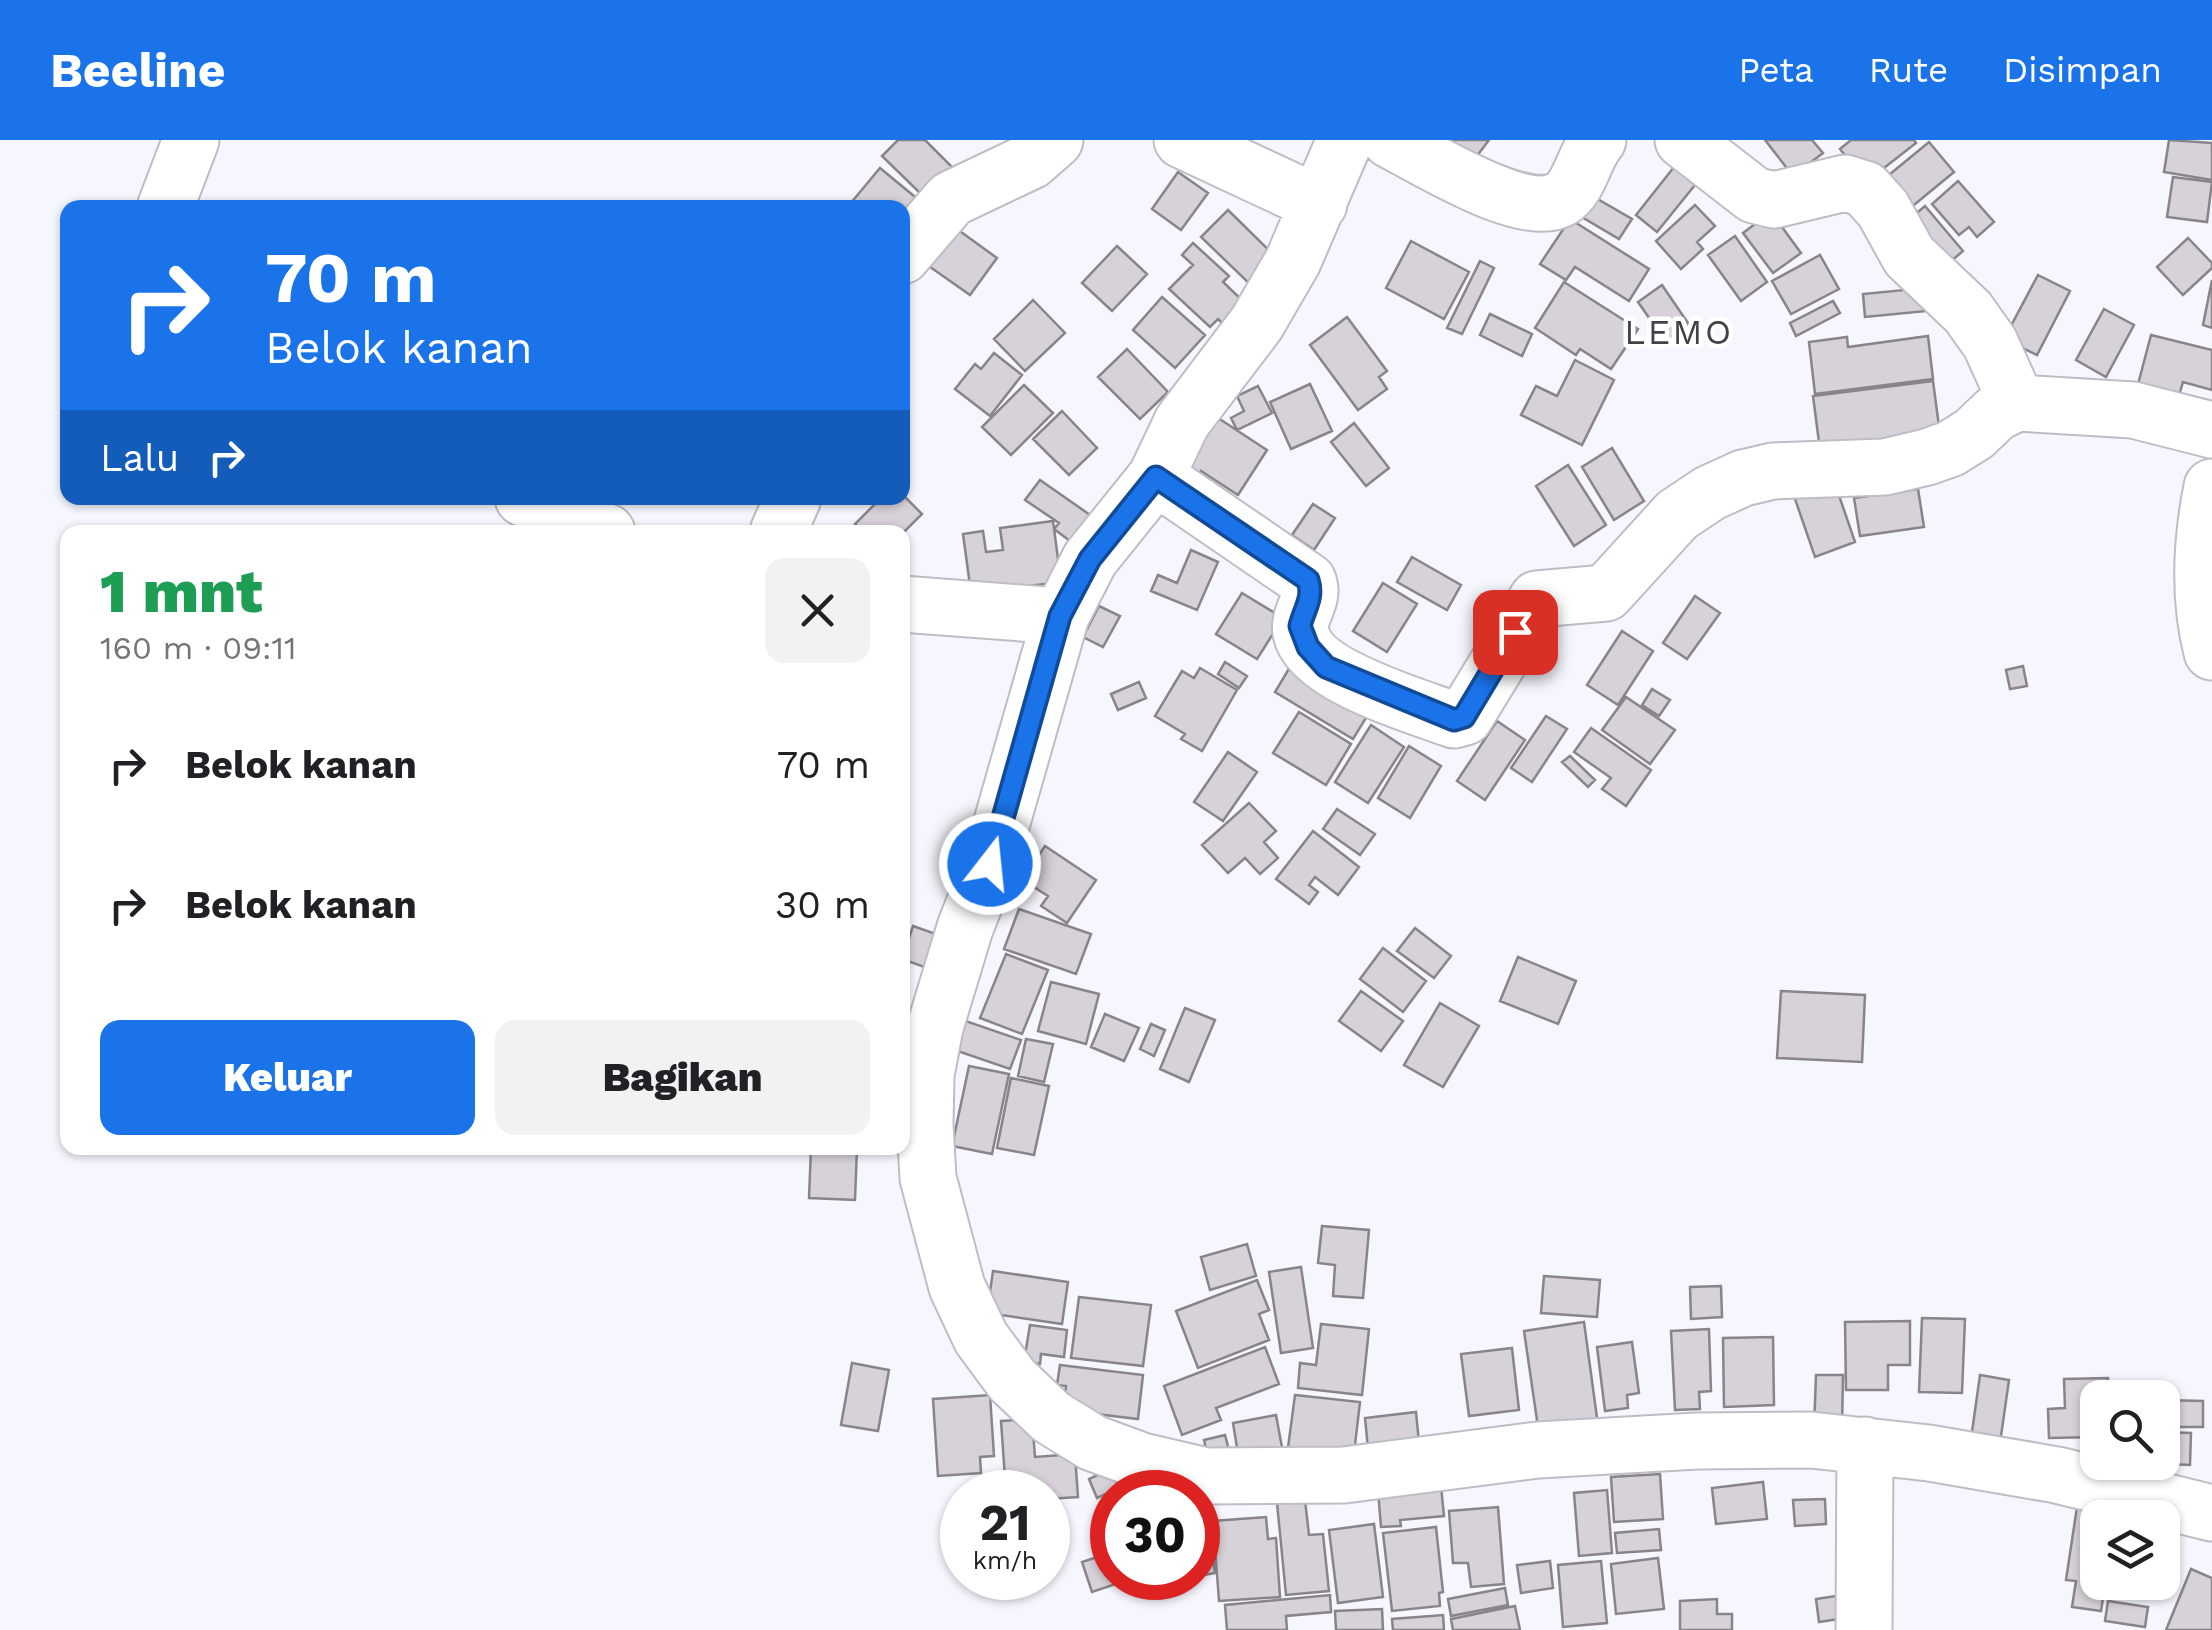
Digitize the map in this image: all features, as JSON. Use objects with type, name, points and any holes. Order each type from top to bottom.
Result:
[{"type":"street","points":[[168,200],[191,140]]},
{"type":"street","points":[[910,247],[951,199],[1031,162],[1055,140]]},
{"type":"street","points":[[1182,140],[1319,204]]},
{"type":"street","points":[[1345,140],[1294,260],[1257,323],[1182,422],[1156,477],[1090,559],[1060,616],[990,864],[965,928],[935,1027],[926,1075],[928,1178],[956,1286],[982,1338],[1012,1380],[1051,1417],[1093,1443],[1142,1461],[1206,1476],[1344,1476],[1538,1450],[1617,1444],[1810,1440],[1930,1452],[2056,1475],[2212,1514]]},
{"type":"street","points":[[1390,140],[1497,193],[1547,203],[1570,192],[1598,140]]},
{"type":"street","points":[[1682,140],[1754,195],[1774,200],[1844,182],[1865,189],[1884,210],[1909,256],[1968,312],[1990,343],[2017,403]]},
{"type":"street","points":[[1156,477],[1308,580],[1312,590],[1300,626],[1302,637],[1326,667],[1454,720],[1464,717],[1537,599],[1606,593],[1677,515],[1710,493],[1744,478],[1773,471],[1885,467],[1926,457],[1950,449],[2017,403],[2133,410],[2212,430]]},
{"type":"street","points":[[2212,487],[2205,521],[2202,576],[2204,622],[2212,652]]},
{"type":"street","points":[[541,505],[590,525]]},
{"type":"street","points":[[910,605],[1060,616]]},
{"type":"street","points":[[1864,1630],[1865,1446]]},
{"type":"building","points":[[898,140],[925,140],[952,167],[923,196],[882,156]]},
{"type":"building","points":[[1429,140],[1489,140],[1467,169]]},
{"type":"building","points":[[1765,140],[1812,140],[1823,153],[1793,176]]},
{"type":"building","points":[[1851,140],[1916,143],[1866,182],[1840,149]]},
{"type":"building","points":[[2169,140],[2212,143],[2212,180],[2164,172]]},
{"type":"building","points":[[1929,142],[1954,172],[1903,214],[1878,184]]},
{"type":"building","points":[[1674,167],[1695,185],[1657,232],[1636,215]]},
{"type":"building","points":[[880,168],[926,206],[910,225],[910,200],[853,200]]},
{"type":"building","points":[[1178,172],[1208,193],[1181,230],[1152,209]]},
{"type":"building","points":[[2173,177],[2212,182],[2207,222],[2167,217]]},
{"type":"building","points":[[1958,181],[1994,222],[1977,237],[1969,227],[1959,235],[1932,204]]},
{"type":"building","points":[[1582,190],[1632,219],[1619,239],[1570,210]]},
{"type":"building","points":[[1695,205],[1715,226],[1697,242],[1703,249],[1681,269],[1656,241]]},
{"type":"building","points":[[1925,206],[1963,251],[1937,273],[1898,229]]},
{"type":"building","points":[[1228,210],[1281,262],[1255,289],[1201,237]]},
{"type":"building","points":[[1771,212],[1801,253],[1773,273],[1743,233]]},
{"type":"building","points":[[1570,219],[1649,269],[1629,301],[1575,267],[1566,280],[1540,264]]},
{"type":"building","points":[[950,224],[997,258],[970,295],[923,262]]},
{"type":"building","points":[[1735,236],[1767,282],[1741,301],[1708,255]]},
{"type":"building","points":[[2188,238],[2212,263],[2212,268],[2183,295],[2157,267]]},
{"type":"building","points":[[1411,241],[1469,272],[1444,319],[1386,288]]},
{"type":"building","points":[[1193,243],[1229,276],[1223,282],[1245,303],[1224,325],[1218,319],[1210,327],[1169,289],[1193,265],[1182,255]]},
{"type":"building","points":[[1117,246],[1147,274],[1112,311],[1082,283]]},
{"type":"building","points":[[1820,255],[1839,289],[1791,314],[1772,281]]},
{"type":"building","points":[[1480,261],[1494,268],[1462,334],[1447,328]]},
{"type":"building","points":[[2038,275],[2070,291],[2037,355],[2004,339]]},
{"type":"building","points":[[2212,280],[2212,328],[2203,325]]},
{"type":"building","points":[[1564,282],[1638,329],[1611,369],[1580,349],[1576,355],[1535,328]]},
{"type":"building","points":[[1662,285],[1692,329],[1668,345],[1638,302]]},
{"type":"building","points":[[1924,288],[1927,311],[1865,317],[1863,294]]},
{"type":"building","points":[[1162,297],[1205,335],[1175,368],[1133,330]]},
{"type":"building","points":[[1033,300],[1065,333],[1025,371],[994,339]]},
{"type":"building","points":[[1833,301],[1840,313],[1796,336],[1790,323]]},
{"type":"building","points":[[2104,309],[2134,325],[2106,377],[2076,360]]},
{"type":"building","points":[[1490,314],[1532,334],[1522,356],[1480,335]]},
{"type":"building","points":[[1347,317],[1387,371],[1379,377],[1387,389],[1358,410],[1310,345]]},
{"type":"building","points":[[2151,335],[2212,350],[2212,390],[2183,382],[2177,402],[2136,392]]},
{"type":"building","points":[[1928,336],[1933,379],[1815,394],[1809,342],[1847,337],[1848,347]]},
{"type":"building","points":[[1127,349],[1168,392],[1140,419],[1098,377]]},
{"type":"building","points":[[994,353],[1022,375],[990,416],[955,389],[975,364],[981,369]]},
{"type":"building","points":[[1575,360],[1614,380],[1582,445],[1521,415],[1536,386],[1557,396]]},
{"type":"building","points":[[1933,381],[1940,434],[1820,450],[1813,396]]},
{"type":"building","points":[[1310,384],[1332,431],[1291,449],[1270,402]]},
{"type":"building","points":[[1024,385],[1053,413],[1011,455],[982,427]]},
{"type":"building","points":[[1258,386],[1272,413],[1237,430],[1231,418],[1244,411],[1237,396]]},
{"type":"building","points":[[1062,411],[1097,448],[1069,475],[1033,439]]},
{"type":"building","points":[[1209,412],[1267,450],[1238,495],[1201,471],[1197,477],[1176,463]]},
{"type":"building","points":[[1354,423],[1389,468],[1366,486],[1331,442]]},
{"type":"building","points":[[1612,448],[1644,501],[1614,520],[1582,467]]},
{"type":"building","points":[[1568,465],[1606,525],[1574,546],[1536,486]]},
{"type":"building","points":[[1040,480],[1093,517],[1074,544],[1054,529],[1059,523],[1025,500]]},
{"type":"building","points":[[1834,481],[1855,542],[1815,557],[1794,496]]},
{"type":"building","points":[[1918,489],[1924,527],[1860,536],[1854,498]]},
{"type":"building","points":[[910,502],[922,514],[910,526],[855,524],[874,505]]},
{"type":"building","points":[[1313,504],[1335,518],[1314,550],[1292,535]]},
{"type":"building","points":[[1053,521],[1061,582],[971,593],[963,534],[983,531],[986,552],[1003,550],[1000,528]]},
{"type":"building","points":[[1191,550],[1218,562],[1197,610],[1151,591],[1158,575],[1177,583]]},
{"type":"building","points":[[1412,557],[1461,585],[1447,610],[1397,582]]},
{"type":"building","points":[[1383,583],[1417,604],[1387,652],[1353,631]]},
{"type":"building","points":[[1242,593],[1283,618],[1257,659],[1216,634]]},
{"type":"building","points":[[1695,596],[1720,613],[1687,659],[1663,643]]},
{"type":"building","points":[[1099,606],[1120,616],[1103,647],[1083,637]]},
{"type":"building","points":[[1622,631],[1653,651],[1618,705],[1587,685]]},
{"type":"building","points":[[1225,662],[1247,676],[1239,688],[1218,674]]},
{"type":"building","points":[[1293,662],[1372,708],[1353,739],[1275,692]]},
{"type":"building","points":[[2023,666],[2027,686],[2010,689],[2006,670]]},
{"type":"building","points":[[1200,668],[1237,690],[1202,751],[1181,739],[1185,734],[1155,716],[1182,671],[1194,678]]},
{"type":"building","points":[[1139,682],[1146,698],[1118,710],[1111,694]]},
{"type":"building","points":[[1652,689],[1670,700],[1659,716],[1642,705]]},
{"type":"building","points":[[1626,697],[1675,730],[1650,764],[1602,730]]},
{"type":"building","points":[[1299,712],[1351,744],[1326,785],[1273,753]]},
{"type":"building","points":[[1546,716],[1567,729],[1532,782],[1511,768]]},
{"type":"building","points":[[1497,721],[1525,740],[1485,800],[1457,781]]},
{"type":"building","points":[[1371,725],[1404,747],[1368,803],[1335,782]]},
{"type":"building","points":[[1591,728],[1651,770],[1626,806],[1602,789],[1611,778],[1574,752]]},
{"type":"building","points":[[1409,746],[1441,766],[1410,818],[1378,798]]},
{"type":"building","points":[[1228,752],[1257,772],[1223,821],[1194,802]]},
{"type":"building","points":[[1570,756],[1595,780],[1588,787],[1562,762]]},
{"type":"building","points":[[1249,803],[1276,831],[1264,842],[1278,858],[1260,874],[1245,858],[1228,873],[1202,845]]},
{"type":"building","points":[[1337,809],[1375,834],[1360,855],[1323,829]]},
{"type":"building","points":[[1313,831],[1359,867],[1338,895],[1315,877],[1309,885],[1318,892],[1309,904],[1276,879]]},
{"type":"building","points":[[1016,835],[1033,842],[1022,866],[1005,859]]},
{"type":"building","points":[[1045,846],[1096,880],[1067,923],[1041,906],[1048,896],[1023,880]]},
{"type":"building","points":[[1019,909],[1091,934],[1076,974],[1004,949]]},
{"type":"building","points":[[913,926],[950,939],[938,972],[910,962]]},
{"type":"building","points":[[1415,928],[1451,956],[1434,978],[1397,951]]},
{"type":"building","points":[[1383,948],[1426,981],[1403,1012],[1360,979]]},
{"type":"building","points":[[1006,954],[1048,970],[1022,1034],[980,1018]]},
{"type":"building","points":[[1518,957],[1576,981],[1558,1024],[1500,1001]]},
{"type":"building","points":[[1051,982],[1099,994],[1086,1044],[1038,1031]]},
{"type":"building","points":[[1361,991],[1403,1021],[1381,1051],[1339,1021]]},
{"type":"building","points":[[1781,991],[1865,995],[1862,1062],[1777,1058]]},
{"type":"building","points":[[1440,1003],[1479,1026],[1443,1087],[1404,1065]]},
{"type":"building","points":[[1185,1008],[1215,1020],[1189,1082],[1160,1069]]},
{"type":"building","points":[[1105,1014],[1139,1028],[1124,1061],[1091,1047]]},
{"type":"building","points":[[951,1016],[1021,1040],[1010,1069],[940,1045]]},
{"type":"building","points":[[1151,1024],[1165,1030],[1154,1056],[1140,1049]]},
{"type":"building","points":[[1026,1039],[1053,1044],[1044,1082],[1018,1076]]},
{"type":"building","points":[[969,1066],[1009,1074],[992,1154],[952,1146]]},
{"type":"building","points":[[1011,1078],[1049,1086],[1034,1155],[997,1148]]},
{"type":"building","points":[[811,1155],[857,1155],[855,1200],[809,1198]]},
{"type":"building","points":[[1322,1226],[1369,1230],[1363,1298],[1333,1296],[1335,1265],[1318,1263]]},
{"type":"building","points":[[1247,1244],[1256,1276],[1210,1290],[1201,1257]]},
{"type":"building","points":[[1301,1267],[1313,1348],[1281,1353],[1269,1272]]},
{"type":"building","points":[[993,1271],[1068,1282],[1062,1324],[987,1313]]},
{"type":"building","points":[[1544,1276],[1600,1280],[1597,1317],[1541,1313]]},
{"type":"building","points":[[1257,1280],[1269,1310],[1259,1314],[1269,1340],[1198,1368],[1176,1311]]},
{"type":"building","points":[[1721,1286],[1722,1317],[1691,1319],[1690,1287]]},
{"type":"building","points":[[1079,1297],[1151,1305],[1143,1366],[1071,1358]]},
{"type":"building","points":[[1922,1318],[1965,1319],[1962,1393],[1919,1392]]},
{"type":"building","points":[[1910,1321],[1910,1365],[1888,1365],[1888,1390],[1846,1390],[1845,1322]]},
{"type":"building","points":[[1584,1322],[1598,1425],[1539,1434],[1524,1331]]},
{"type":"building","points":[[1321,1324],[1369,1329],[1362,1395],[1298,1388],[1300,1363],[1316,1365]]},
{"type":"building","points":[[1030,1325],[1067,1330],[1064,1357],[1041,1354],[1040,1364],[1024,1361]]},
{"type":"building","points":[[1709,1329],[1711,1391],[1699,1392],[1700,1409],[1675,1410],[1671,1331]]},
{"type":"building","points":[[1773,1337],[1774,1405],[1724,1407],[1723,1338]]},
{"type":"building","points":[[1632,1342],[1639,1393],[1627,1395],[1628,1408],[1605,1411],[1597,1347]]},
{"type":"building","points":[[1265,1347],[1279,1384],[1216,1408],[1221,1420],[1182,1435],[1164,1386]]},
{"type":"building","points":[[1512,1348],[1519,1410],[1469,1416],[1461,1354]]},
{"type":"building","points":[[852,1363],[889,1370],[878,1431],[841,1425]]},
{"type":"building","points":[[1060,1365],[1143,1375],[1138,1419],[1063,1410],[1066,1386],[1057,1385]]},
{"type":"building","points":[[1816,1375],[1843,1375],[1842,1429],[1814,1429]]},
{"type":"building","points":[[1980,1375],[2009,1380],[2000,1443],[1971,1439]]},
{"type":"building","points":[[2064,1379],[2108,1380],[2080,1380],[2080,1437],[2049,1438],[2048,1409],[2065,1408]]},
{"type":"building","points":[[990,1395],[994,1456],[980,1457],[981,1470],[940,1470],[938,1476],[933,1399]]},
{"type":"building","points":[[1295,1395],[1360,1402],[1353,1462],[1287,1455]]},
{"type":"building","points":[[2180,1400],[2203,1401],[2203,1427],[2180,1427]]},
{"type":"building","points":[[1416,1412],[1420,1453],[1369,1459],[1365,1418]]},
{"type":"building","points":[[1276,1415],[1284,1458],[1240,1466],[1233,1423]]},
{"type":"building","points":[[1032,1419],[1035,1457],[1075,1454],[1078,1497],[1070,1498],[1070,1470],[1004,1470],[1001,1421]]},
{"type":"building","points":[[2180,1433],[2191,1433],[2190,1465],[2180,1465]]},
{"type":"building","points":[[1225,1435],[1232,1461],[1210,1466],[1204,1440]]},
{"type":"building","points":[[1660,1474],[1663,1519],[1614,1522],[1611,1477]]},
{"type":"building","points":[[1763,1482],[1767,1519],[1716,1524],[1712,1488]]},
{"type":"building","points":[[1441,1486],[1444,1516],[1400,1520],[1401,1526],[1381,1527],[1378,1491]]},
{"type":"building","points":[[1607,1490],[1612,1553],[1579,1556],[1574,1493]]},
{"type":"building","points":[[1825,1499],[1826,1524],[1795,1526],[1793,1500]]},
{"type":"building","points":[[1305,1500],[1309,1535],[1323,1534],[1329,1591],[1286,1595],[1277,1503]]},
{"type":"building","points":[[1498,1507],[1504,1584],[1471,1587],[1468,1563],[1453,1563],[1449,1511]]},
{"type":"building","points":[[2077,1507],[2080,1600],[2103,1600],[2101,1611],[2072,1607],[2076,1581],[2066,1580]]},
{"type":"building","points":[[1266,1517],[1268,1539],[1276,1538],[1280,1597],[1219,1601],[1220,1520]]},
{"type":"building","points":[[1374,1524],[1383,1597],[1338,1603],[1329,1530]]},
{"type":"building","points":[[1436,1527],[1443,1592],[1439,1593],[1440,1606],[1392,1611],[1383,1533]]},
{"type":"building","points":[[1659,1529],[1661,1550],[1617,1553],[1615,1533]]},
{"type":"building","points":[[1658,1558],[1664,1609],[1616,1614],[1611,1564]]},
{"type":"building","points":[[1090,1559],[1090,1586],[1082,1562]]},
{"type":"building","points":[[1550,1561],[1553,1588],[1521,1593],[1517,1565]]},
{"type":"building","points":[[1601,1561],[1607,1623],[1563,1627],[1558,1565]]},
{"type":"building","points":[[2191,1569],[2212,1578],[2212,1630],[2166,1630]]},
{"type":"building","points":[[1505,1588],[1508,1605],[1451,1616],[1448,1599]]},
{"type":"building","points":[[1856,1593],[1859,1616],[1819,1622],[1816,1599]]},
{"type":"building","points":[[1330,1595],[1331,1612],[1286,1616],[1287,1630],[1227,1630],[1225,1605]]},
{"type":"building","points":[[1717,1599],[1717,1614],[1732,1614],[1732,1630],[1680,1630],[1680,1601]]},
{"type":"building","points":[[2108,1601],[2148,1607],[2145,1627],[2105,1621]]},
{"type":"building","points":[[1515,1606],[1520,1630],[1453,1630],[1451,1619]]},
{"type":"building","points":[[1382,1609],[1383,1630],[1336,1630],[1335,1611]]},
{"type":"building","points":[[1443,1615],[1444,1630],[1393,1630],[1392,1619]]},
{"type":"district","name":"LEMO","points":[[1679,332]]},
{"type":"route","points":[[990,864],[1060,616],[1090,559],[1156,477],[1308,580],[1312,590],[1300,626],[1308,647],[1326,667],[1396,699],[1454,720],[1464,717],[1515,632]]}]
